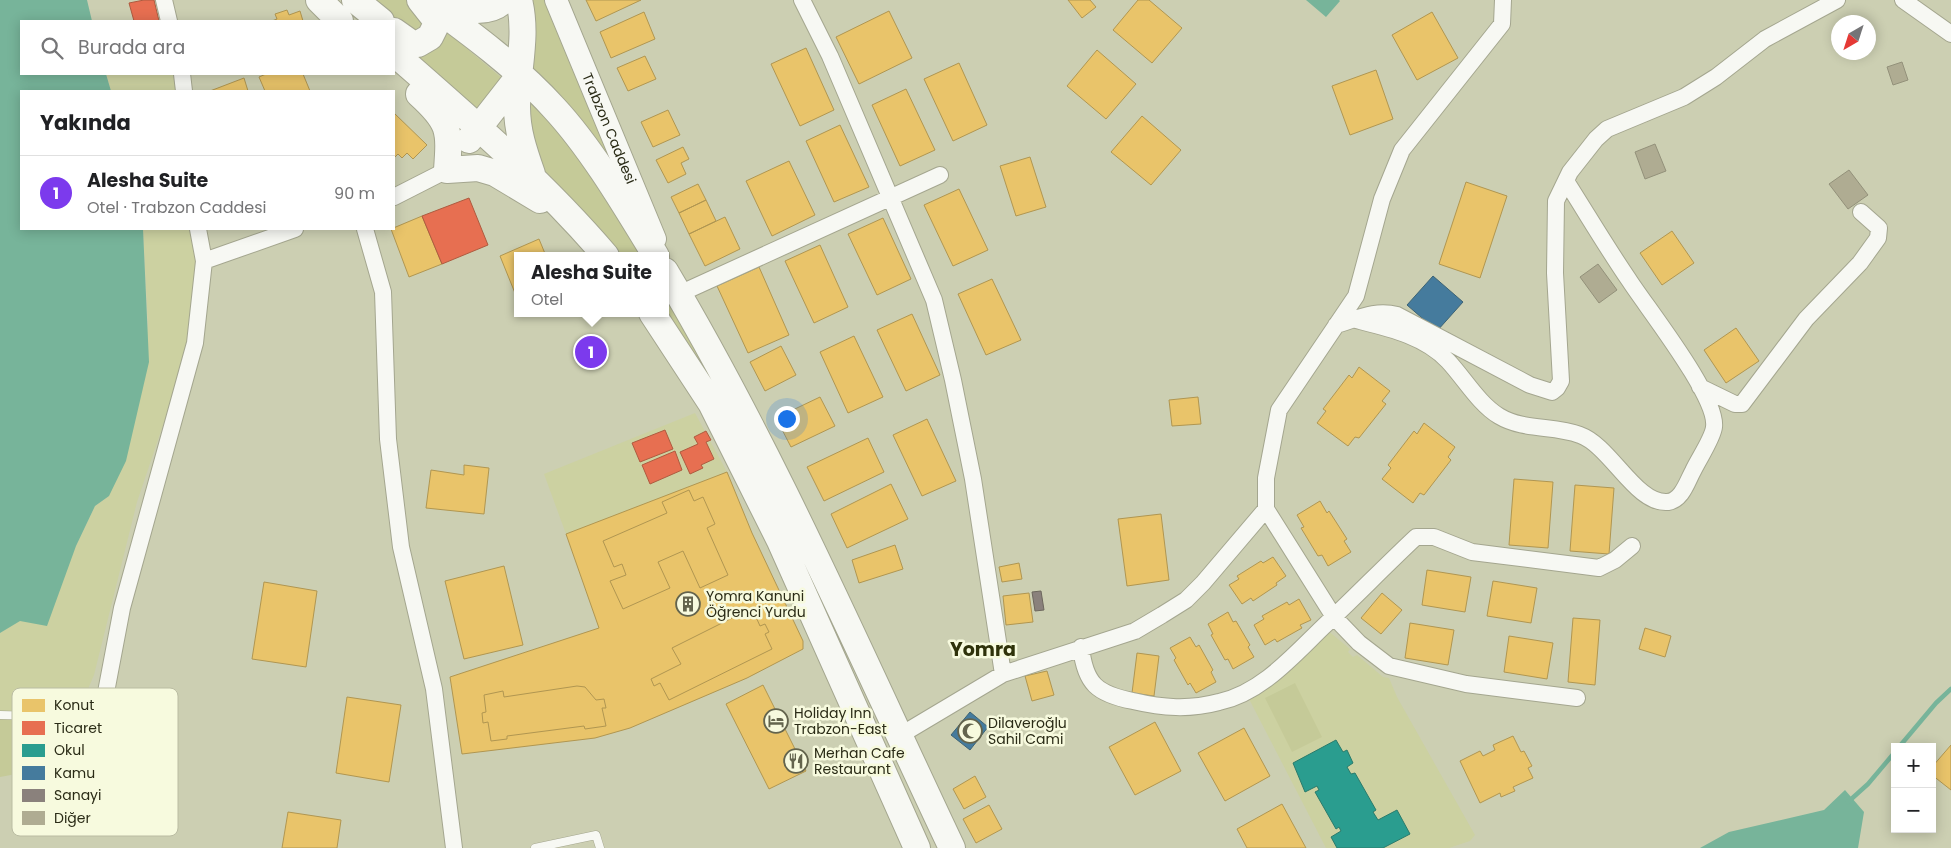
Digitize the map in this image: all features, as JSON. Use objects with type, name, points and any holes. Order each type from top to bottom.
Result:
[{"type":"highway","points":[[319,0],[339,20]]},
{"type":"highway","points":[[333,0],[357,20]]},
{"type":"highway","points":[[355,0],[380,20]]},
{"type":"highway","points":[[395,32],[411,43],[418,44],[430,37],[436,25],[435,20],[420,0]]},
{"type":"highway","points":[[425,0],[479,41],[554,108],[601,170],[653,252]]},
{"type":"highway","points":[[435,0],[450,6],[475,10],[490,9],[504,0]]},
{"type":"highway","points":[[519,0],[523,15],[524,40],[517,106],[519,136],[532,177]]},
{"type":"highway","points":[[395,54],[532,177],[580,225],[603,252]]},
{"type":"highway","points":[[395,71],[441,116],[447,126],[449,138],[447,170]]},
{"type":"highway","points":[[447,170],[478,127],[519,76]]},
{"type":"highway","points":[[447,170],[478,168],[494,172],[580,225]]},
{"type":"highway","points":[[669,278],[738,397],[794,511],[952,848]]},
{"type":"highway","points":[[655,317],[716,411],[780,542],[917,848]]},
{"type":"main road","name":"Trabzon Caddesi","points":[[556,0],[661,252]]},
{"type":"main road","points":[[669,271],[678,294]]},
{"type":"street","points":[[164,0],[170,20]]},
{"type":"street","points":[[802,0],[830,56],[934,300],[953,380],[973,479],[1002,674]]},
{"type":"street","points":[[1503,0],[1502,24],[1402,150],[1382,199],[1356,296],[1279,410],[1266,478],[1266,509],[1334,617],[1359,643],[1389,666],[1466,684],[1577,698]]},
{"type":"street","points":[[1336,325],[1356,320],[1372,313],[1385,311],[1397,315],[1530,385],[1552,392],[1558,388],[1561,381],[1555,273],[1556,201],[1581,156],[1607,129],[1684,97],[1716,77],[1765,39],[1837,0]]},
{"type":"street","points":[[1903,0],[1951,34]]},
{"type":"street","points":[[182,75],[184,90]]},
{"type":"street","points":[[395,196],[447,170]]},
{"type":"street","points":[[678,294],[940,175]]},
{"type":"street","points":[[1356,320],[1408,335],[1437,350],[1496,415],[1510,422],[1580,434],[1596,443],[1630,481],[1651,499],[1668,502],[1680,496],[1714,427],[1710,406],[1689,368],[1628,280],[1566,182]]},
{"type":"street","points":[[1700,387],[1735,404],[1742,404],[1806,318],[1860,263],[1878,238],[1879,228],[1862,212]]},
{"type":"street","points":[[107,688],[122,608],[195,343],[204,261],[198,230]]},
{"type":"street","points":[[204,261],[292,230]]},
{"type":"street","points":[[365,230],[383,292],[388,439],[401,547],[434,689],[454,848]]},
{"type":"street","points":[[899,736],[1002,674],[1135,631],[1186,600],[1203,583],[1266,509]]},
{"type":"street","points":[[1081,647],[1083,666],[1089,680],[1103,691],[1123,699],[1161,707],[1185,708],[1220,702],[1259,685],[1334,617],[1416,537],[1434,537],[1472,552],[1599,568],[1615,560],[1632,546]]},
{"type":"lane","points":[[536,848],[596,834],[600,848]]},
{"type":"shaded area","points":[[0,0],[87,0],[92,20],[20,20],[20,75],[106,75],[111,90],[20,90],[20,230],[143,230],[149,362],[126,461],[109,496],[95,506],[76,546],[47,626],[20,621],[0,633]]},
{"type":"shaded area","points":[[365,0],[407,0],[426,17],[421,37]]},
{"type":"shaded area","points":[[527,0],[544,0],[637,214],[528,74]]},
{"type":"shaded area","points":[[1306,0],[1339,0],[1340,1],[1326,17]]},
{"type":"shaded area","points":[[440,26],[503,79],[477,113],[397,40]]},
{"type":"shaded area","points":[[106,75],[173,75],[176,90],[111,90]]},
{"type":"shaded area","points":[[526,87],[555,123],[639,252],[607,252],[540,175],[531,146]]},
{"type":"shaded area","points":[[143,230],[192,230],[198,266],[191,342],[137,502],[94,675],[88,688],[12,688],[12,739],[0,744],[0,633],[20,620],[76,546],[95,506],[109,496],[148,325]]},
{"type":"shaded area","points":[[669,296],[724,395],[717,398],[667,317],[669,317]]},
{"type":"shaded area","points":[[695,413],[727,472],[566,534],[544,474]]},
{"type":"shaded area","points":[[1327,630],[1350,649],[1348,652],[1353,657],[1357,655],[1383,677],[1389,678],[1397,697],[1475,835],[1470,841],[1449,848],[1326,848],[1248,697]]},
{"type":"shaded area","points":[[1295,683],[1322,737],[1292,752],[1265,698]]},
{"type":"shaded area","points":[[0,715],[12,715],[12,775],[0,777]]},
{"type":"shaded area","points":[[1845,790],[1864,812],[1858,848],[1700,848],[1729,832],[1824,810]]},
{"type":"building: Konut","points":[[586,0],[641,0],[596,21]]},
{"type":"building: Konut","points":[[1068,0],[1090,0],[1096,7],[1082,18]]},
{"type":"building: Konut","points":[[1138,0],[1149,0],[1182,28],[1152,63],[1113,30]]},
{"type":"building: Konut","points":[[287,10],[289,15],[300,11],[303,20],[274,20],[277,19],[275,14]]},
{"type":"building: Konut","points":[[889,11],[912,58],[859,84],[836,37]]},
{"type":"building: Konut","points":[[644,12],[655,39],[611,58],[600,32]]},
{"type":"building: Konut","points":[[1432,12],[1458,58],[1417,80],[1392,35]]},
{"type":"building: Konut","points":[[806,48],[834,110],[800,126],[771,64]]},
{"type":"building: Konut","points":[[1097,50],[1136,84],[1106,119],[1067,86]]},
{"type":"building: Konut","points":[[645,56],[656,79],[628,91],[617,68]]},
{"type":"building: Konut","points":[[959,63],[987,125],[953,141],[924,79]]},
{"type":"building: Konut","points":[[1376,70],[1393,119],[1350,135],[1332,86]]},
{"type":"building: Konut","points":[[264,75],[303,75],[310,90],[265,90],[259,77]]},
{"type":"building: Konut","points":[[244,78],[248,90],[213,90]]},
{"type":"building: Konut","points":[[906,89],[935,150],[900,166],[872,105]]},
{"type":"building: Konut","points":[[668,110],[680,135],[653,147],[641,122]]},
{"type":"building: Konut","points":[[395,114],[427,145],[413,159],[407,153],[402,158],[398,154],[395,157]]},
{"type":"building: Konut","points":[[1142,116],[1181,150],[1151,185],[1111,152]]},
{"type":"building: Konut","points":[[840,125],[869,187],[834,202],[806,141]]},
{"type":"building: Konut","points":[[683,147],[689,159],[681,163],[686,174],[668,183],[656,160]]},
{"type":"building: Konut","points":[[1030,157],[1046,207],[1016,216],[1000,166]]},
{"type":"building: Konut","points":[[789,161],[815,215],[772,236],[746,181]]},
{"type":"building: Konut","points":[[1466,182],[1507,196],[1480,278],[1439,264]]},
{"type":"building: Konut","points":[[698,184],[706,200],[679,213],[671,197]]},
{"type":"building: Konut","points":[[959,189],[988,250],[953,266],[924,205]]},
{"type":"building: Konut","points":[[706,200],[716,221],[689,234],[679,213]]},
{"type":"building: Konut","points":[[422,216],[442,264],[409,277],[391,230],[395,230],[395,227]]},
{"type":"building: Konut","points":[[725,217],[740,249],[705,266],[689,234]]},
{"type":"building: Konut","points":[[883,218],[911,279],[877,295],[848,234]]},
{"type":"building: Konut","points":[[1672,231],[1694,263],[1662,285],[1640,253]]},
{"type":"building: Konut","points":[[539,239],[544,252],[514,252],[514,291],[500,256]]},
{"type":"building: Konut","points":[[820,245],[848,307],[814,323],[785,261]]},
{"type":"building: Konut","points":[[759,267],[789,335],[748,353],[717,286]]},
{"type":"building: Konut","points":[[992,279],[1021,340],[986,355],[958,294]]},
{"type":"building: Konut","points":[[912,314],[940,375],[906,391],[877,330]]},
{"type":"building: Konut","points":[[1736,328],[1759,361],[1726,383],[1704,350]]},
{"type":"building: Konut","points":[[854,336],[883,397],[848,413],[820,352]]},
{"type":"building: Konut","points":[[781,346],[796,375],[765,391],[750,362]]},
{"type":"building: Konut","points":[[1359,367],[1390,391],[1382,401],[1386,404],[1359,438],[1355,437],[1348,446],[1317,423],[1326,411],[1323,409],[1349,375],[1352,378]]},
{"type":"building: Konut","points":[[820,397],[835,426],[791,447],[776,418]]},
{"type":"building: Konut","points":[[1198,397],[1201,424],[1172,426],[1169,400]]},
{"type":"building: Konut","points":[[927,419],[956,481],[922,496],[893,435]]},
{"type":"building: Konut","points":[[1424,423],[1455,447],[1448,457],[1451,460],[1424,495],[1420,493],[1413,503],[1382,479],[1391,468],[1388,465],[1414,431],[1417,434]]},
{"type":"building: Konut","points":[[868,438],[884,472],[824,501],[807,467]]},
{"type":"building: Konut","points":[[464,465],[489,468],[484,514],[426,508],[431,470],[464,475]]},
{"type":"building: Konut","name":"Yomra Kanuni Öğrenci Yurdu","points":[[727,472],[752,533],[803,641],[803,649],[747,678],[630,728],[595,738],[462,754],[450,677],[599,628],[566,534]]},
{"type":"building: Konut","points":[[1514,479],[1553,482],[1548,548],[1509,545]]},
{"type":"building: Konut","points":[[891,484],[908,519],[847,548],[831,514]]},
{"type":"building: Konut","points":[[1575,485],[1614,488],[1609,554],[1570,551]]},
{"type":"building: Konut","points":[[689,490],[694,501],[703,497],[715,524],[707,528],[728,575],[700,588],[683,551],[658,562],[670,588],[623,609],[610,581],[626,575],[622,564],[614,567],[603,541],[667,513],[662,502]]},
{"type":"building: Konut","points":[[1320,501],[1327,513],[1329,511],[1347,539],[1344,541],[1351,552],[1328,566],[1322,555],[1318,556],[1301,528],[1304,527],[1297,515]]},
{"type":"building: Konut","points":[[1161,514],[1169,580],[1127,586],[1118,519]]},
{"type":"building: Konut","points":[[895,545],[903,569],[859,583],[852,560]]},
{"type":"building: Konut","points":[[1273,557],[1286,576],[1276,583],[1277,585],[1253,601],[1251,598],[1242,604],[1229,585],[1239,579],[1237,576],[1261,561],[1263,563]]},
{"type":"building: Konut","points":[[1019,563],[1022,579],[1002,582],[999,567]]},
{"type":"building: Konut","points":[[504,566],[523,645],[464,659],[445,581]]},
{"type":"building: Konut","points":[[1427,570],[1471,577],[1465,612],[1422,605]]},
{"type":"building: Konut","points":[[1493,581],[1537,588],[1531,623],[1487,616]]},
{"type":"building: Konut","points":[[264,582],[317,591],[306,667],[252,659]]},
{"type":"building: Konut","points":[[1029,593],[1033,622],[1006,625],[1003,596]]},
{"type":"building: Konut","points":[[1382,593],[1402,610],[1381,634],[1361,618]]},
{"type":"building: Konut","points":[[1299,599],[1311,620],[1300,625],[1302,628],[1277,642],[1275,639],[1265,645],[1254,625],[1264,619],[1262,616],[1287,602],[1289,605]]},
{"type":"building: Konut","points":[[752,608],[760,626],[765,624],[769,632],[765,634],[772,649],[669,700],[660,683],[654,686],[651,679],[681,664],[672,648]]},
{"type":"building: Konut","points":[[1228,612],[1233,622],[1236,621],[1250,645],[1248,647],[1254,657],[1233,669],[1228,659],[1225,660],[1211,635],[1213,634],[1208,624]]},
{"type":"building: Konut","points":[[1573,618],[1600,620],[1595,685],[1568,682]]},
{"type":"building: Konut","points":[[1410,623],[1454,630],[1448,665],[1405,658]]},
{"type":"building: Konut","points":[[1645,628],[1671,636],[1665,657],[1639,649]]},
{"type":"building: Konut","points":[[1509,636],[1553,643],[1547,679],[1504,672]]},
{"type":"building: Konut","points":[[1190,637],[1196,647],[1199,645],[1213,670],[1211,672],[1216,682],[1196,693],[1190,683],[1188,685],[1174,660],[1176,658],[1170,648]]},
{"type":"building: Konut","points":[[1137,653],[1159,656],[1154,696],[1132,693]]},
{"type":"building: Konut","points":[[1047,671],[1054,695],[1032,701],[1025,676]]},
{"type":"building: Konut","points":[[763,685],[806,771],[769,789],[726,704]]},
{"type":"building: Konut","points":[[577,686],[585,687],[596,700],[604,699],[606,708],[602,708],[606,726],[585,729],[584,726],[507,736],[507,739],[491,741],[488,722],[483,723],[482,713],[486,712],[484,695],[503,691],[504,697]]},
{"type":"building: Konut","points":[[347,697],[401,705],[389,782],[336,773]]},
{"type":"building: Konut","points":[[1155,722],[1181,771],[1135,795],[1109,747]]},
{"type":"building: Konut","points":[[1244,728],[1270,776],[1225,801],[1198,753]]},
{"type":"building: Konut","points":[[1513,736],[1521,752],[1524,751],[1532,766],[1528,768],[1533,778],[1513,787],[1515,791],[1501,797],[1500,793],[1480,803],[1460,761],[1480,751],[1483,756],[1495,750],[1493,745]]},
{"type":"building: Konut","points":[[1951,745],[1951,790],[1936,778],[1936,762]]},
{"type":"building: Konut","points":[[975,776],[986,797],[964,809],[953,789]]},
{"type":"building: Konut","points":[[1282,804],[1306,848],[1247,848],[1237,829]]},
{"type":"building: Konut","points":[[989,805],[1002,829],[976,843],[963,819]]},
{"type":"building: Konut","points":[[288,812],[341,820],[337,848],[282,848]]},
{"type":"building: Ticaret","points":[[154,0],[159,20],[134,20],[129,3]]},
{"type":"building: Ticaret","points":[[469,198],[488,245],[442,264],[422,216]]},
{"type":"building: Ticaret","points":[[665,430],[673,449],[640,462],[632,443]]},
{"type":"building: Ticaret","points":[[706,431],[711,440],[706,442],[714,459],[701,465],[703,468],[690,474],[680,452],[698,444],[694,437]]},
{"type":"building: Ticaret","points":[[675,451],[682,470],[650,484],[642,465]]},
{"type":"building: Okul","points":[[1336,740],[1343,752],[1347,750],[1353,763],[1347,767],[1351,774],[1355,773],[1376,810],[1373,812],[1378,820],[1397,810],[1410,834],[1383,848],[1337,848],[1331,837],[1341,831],[1339,827],[1336,829],[1315,792],[1319,790],[1317,786],[1305,792],[1293,763]]},
{"type":"building: Kamu","points":[[1433,276],[1463,302],[1437,331],[1407,305]]},
{"type":"building: Kamu","name":"Dilaveroğlu Sahil Cami","points":[[970,712],[988,727],[970,750],[951,735]]},
{"type":"building: Sanayi","points":[[1041,591],[1044,610],[1035,611],[1032,592]]},
{"type":"building: Diğer","points":[[1902,62],[1908,80],[1893,85],[1887,67]]},
{"type":"building: Diğer","points":[[1655,144],[1666,171],[1645,179],[1635,152]]},
{"type":"building: Diğer","points":[[1849,170],[1868,195],[1848,209],[1829,184]]},
{"type":"building: Diğer","points":[[1598,264],[1617,290],[1599,303],[1580,277]]},
{"type":"waterway","points":[[1902,743],[1936,703],[1951,689]]},
{"type":"waterway","points":[[1848,802],[1868,784],[1891,757]]},
{"type":"place","name":"Alesha Suite","points":[[591,352]]},
{"type":"place","name":"Yomra Kanuni Öğrenci Yurdu","points":[[688,604]]},
{"type":"place","name":"Holiday Inn Trabzon-East","points":[[776,721]]},
{"type":"place","name":"Dilaveroğlu Sahil Cami","points":[[970,731]]},
{"type":"place","name":"Merhan Cafe Restaurant","points":[[796,761]]},
{"type":"district","name":"Yomra","points":[[983,649]]}]
